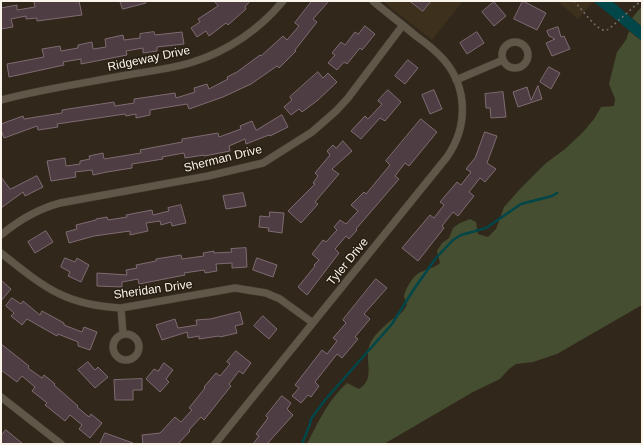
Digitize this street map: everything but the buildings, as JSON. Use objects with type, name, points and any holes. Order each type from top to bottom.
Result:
[{"type":"street","name":"Ridgeway Drive","points":[[1,100],[33,92],[173,67],[202,59],[225,48],[249,33],[269,16],[282,1]]},
{"type":"street","name":"Tyler Drive","points":[[215,444],[452,150],[460,133],[463,122],[463,105],[456,80],[448,66],[436,52],[373,1]]},
{"type":"street","name":"Sherman Drive","points":[[1,235],[28,216],[41,209],[60,202],[208,176],[263,163],[312,132],[336,111],[348,98],[403,25]]},
{"type":"street","points":[[456,80],[503,60]]},
{"type":"street","name":"Sheridan Drive","points":[[1,253],[57,294],[80,302],[121,308],[234,288],[266,293],[280,299],[313,324]]},
{"type":"street","points":[[121,308],[123,334]]},
{"type":"street","points":[[1,397],[61,444]]},
{"type":"path","points":[[574,1],[599,28],[606,30],[642,2]]},
{"type":"shaded area","points":[[382,1],[463,1],[432,40]]},
{"type":"shaded area","points":[[557,1],[593,1],[593,2],[578,19]]},
{"type":"green space","points":[[642,6],[642,27],[632,18]]},
{"type":"green space","points":[[629,31],[642,41],[642,305],[557,354],[533,362],[516,364],[500,379],[473,392],[384,444],[307,444],[324,411],[341,389],[347,383],[359,389],[364,385],[369,374],[368,350],[370,344],[381,329],[404,310],[407,304],[404,297],[408,285],[413,278],[421,272],[440,263],[437,251],[442,243],[449,238],[453,228],[470,219],[476,222],[478,234],[488,237],[496,229],[504,207],[521,188],[546,163],[565,149],[583,132],[594,119],[601,107],[614,106],[615,99],[609,84],[617,52],[626,40]]},
{"type":"water","points":[[593,1],[612,1],[642,27],[642,41]]},
{"type":"waterway","points":[[302,444],[311,419],[325,400],[392,324],[436,258],[453,240],[461,235],[486,228],[521,204],[552,196],[557,193]]}]
